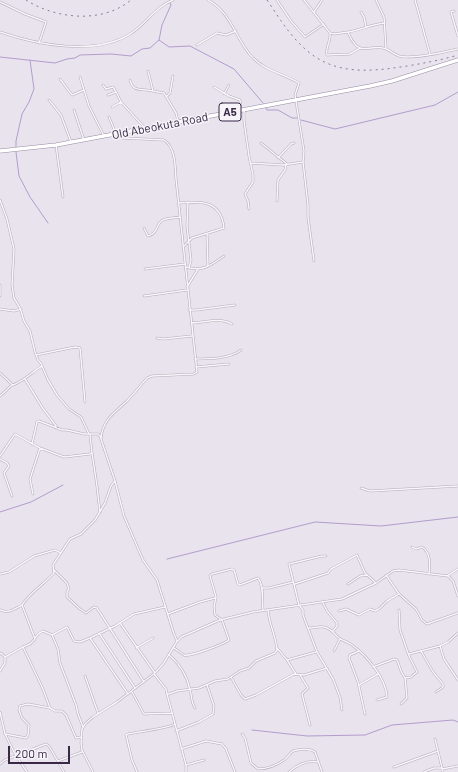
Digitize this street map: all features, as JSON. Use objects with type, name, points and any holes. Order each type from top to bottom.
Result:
[{"type":"highway","name":"Old Abeokuta Road","points":[[0,151],[56,145],[84,140],[392,81],[458,60]]},
{"type":"street","points":[[0,32],[51,46],[91,46],[118,40],[136,30],[161,7],[173,0]]},
{"type":"street","points":[[208,0],[223,11],[244,45],[255,59],[265,67],[298,82],[299,84],[295,93],[304,151],[303,162],[314,261]]},
{"type":"street","points":[[277,0],[291,21],[306,37],[324,24]]},
{"type":"street","points":[[304,0],[330,33],[330,41],[326,49],[327,55],[350,54],[360,48]]},
{"type":"street","points":[[314,12],[322,0]]},
{"type":"street","points":[[376,0],[382,11],[385,23],[386,48]]},
{"type":"street","points":[[415,0],[431,54]]},
{"type":"street","points":[[0,2],[46,22],[39,43]]},
{"type":"street","points":[[454,11],[451,12],[458,36]]},
{"type":"street","points":[[361,12],[364,17],[366,27]]},
{"type":"street","points":[[330,33],[334,34],[356,31],[378,23],[385,23]]},
{"type":"street","points":[[197,45],[217,33],[226,35],[236,31]]},
{"type":"street","points":[[348,32],[353,41],[360,48],[386,48],[400,56],[431,54],[458,49]]},
{"type":"street","points":[[148,71],[153,91]]},
{"type":"street","points":[[167,96],[170,93],[173,76]]},
{"type":"street","points":[[80,77],[89,106],[104,136]]},
{"type":"street","points":[[60,79],[72,95],[84,90]]},
{"type":"street","points":[[130,80],[131,85],[134,88],[162,92],[167,96],[179,122]]},
{"type":"street","points":[[103,85],[106,89],[114,88],[121,102],[145,129]]},
{"type":"street","points":[[224,94],[229,86]]},
{"type":"street","points":[[214,87],[224,94],[240,100],[243,110],[253,178],[245,195],[248,201],[249,210]]},
{"type":"street","points":[[108,94],[116,92]]},
{"type":"street","points":[[49,100],[61,115],[72,142]]},
{"type":"street","points":[[112,107],[121,102]]},
{"type":"street","points":[[74,110],[84,140]]},
{"type":"street","points":[[109,117],[115,134],[124,138],[161,140],[168,143],[173,157],[197,372],[194,374],[152,376],[147,378],[105,422],[101,438],[132,535],[143,560],[157,580],[177,641]]},
{"type":"street","points":[[261,143],[287,165]]},
{"type":"street","points":[[278,158],[291,144],[294,143]]},
{"type":"street","points":[[56,145],[63,197]]},
{"type":"street","points":[[251,163],[287,165],[303,162]]},
{"type":"street","points":[[277,201],[278,180],[287,165]]},
{"type":"street","points":[[0,200],[7,219],[14,249],[12,285],[13,295],[15,301],[21,309],[24,321],[30,331],[36,354],[48,380],[57,395],[69,409],[81,417],[90,434],[100,513]]},
{"type":"street","points":[[188,202],[187,226],[191,260],[189,268]]},
{"type":"street","points":[[178,203],[203,202],[218,210],[224,228],[189,240],[183,247]]},
{"type":"street","points":[[144,228],[148,236],[152,235],[159,223],[163,220],[180,218]]},
{"type":"street","points":[[207,234],[208,266]]},
{"type":"street","points":[[145,269],[185,265],[189,268],[198,270],[208,266],[224,256]]},
{"type":"street","points":[[187,287],[198,270]]},
{"type":"street","points":[[0,285],[0,296]]},
{"type":"street","points":[[144,296],[187,290]]},
{"type":"street","points":[[190,310],[235,304]]},
{"type":"street","points":[[0,308],[14,311],[21,309]]},
{"type":"street","points":[[191,323],[219,320],[232,324]]},
{"type":"street","points":[[157,338],[163,339],[192,336]]},
{"type":"street","points":[[36,354],[79,347],[85,402]]},
{"type":"street","points":[[195,359],[220,358],[237,353],[241,350]]},
{"type":"street","points":[[196,367],[229,364]]},
{"type":"street","points":[[0,396],[12,385],[25,379],[42,366]]},
{"type":"street","points":[[0,373],[12,385]]},
{"type":"street","points":[[25,379],[56,428]]},
{"type":"street","points":[[32,444],[37,422],[39,421],[56,428],[98,434],[101,438]]},
{"type":"street","points":[[0,456],[15,434],[40,448],[64,457],[92,453]]},
{"type":"street","points":[[33,494],[30,479],[40,448]]},
{"type":"street","points":[[0,459],[9,466],[4,473],[12,496]]},
{"type":"street","points":[[0,610],[4,613],[9,612],[22,605],[25,600],[44,584],[54,573],[53,565],[70,539],[81,534],[91,525],[100,513],[111,486],[115,481]]},
{"type":"street","points":[[361,488],[370,491],[458,486]]},
{"type":"street","points":[[412,547],[416,549],[422,547],[426,550],[430,561],[429,574]]},
{"type":"street","points":[[0,574],[13,570],[34,556],[55,550],[61,553]]},
{"type":"street","points":[[262,588],[294,583],[328,572],[357,555],[367,575],[376,583]]},
{"type":"street","points":[[326,556],[289,564],[299,605],[303,610],[303,615],[317,652],[337,689],[342,710]]},
{"type":"street","points":[[173,648],[187,655],[195,654],[229,640],[222,620],[215,615],[215,598],[210,575],[224,570],[233,569],[239,585],[257,578],[260,579],[263,610]]},
{"type":"street","points":[[447,576],[458,569]]},
{"type":"street","points":[[54,570],[67,583],[69,589],[67,592],[68,597],[84,613],[96,607],[144,682]]},
{"type":"street","points":[[93,772],[83,752],[81,743],[83,727],[88,720],[117,702],[154,674],[177,641],[187,634],[222,620],[263,610],[342,599],[376,583],[393,571],[404,570],[447,576],[453,581],[458,596]]},
{"type":"street","points":[[348,584],[360,576],[367,575]]},
{"type":"street","points":[[386,575],[399,594],[416,609],[422,620],[427,624],[458,613]]},
{"type":"street","points":[[339,610],[346,610],[359,615],[370,609],[375,611],[387,601],[399,594]]},
{"type":"street","points":[[168,614],[215,598]]},
{"type":"street","points":[[322,601],[327,611],[337,622],[337,626],[333,631]]},
{"type":"street","points":[[22,605],[35,639]]},
{"type":"street","points":[[52,635],[67,627],[74,641],[80,642],[120,623],[134,614],[145,610],[165,607]]},
{"type":"street","points":[[268,610],[269,621],[277,648],[296,674]]},
{"type":"street","points":[[399,610],[400,630],[418,672],[411,677],[405,678]]},
{"type":"street","points":[[120,623],[154,674],[166,689],[186,765],[186,772]]},
{"type":"street","points":[[309,628],[325,627],[333,631],[340,639],[349,643],[366,656],[384,684],[387,697],[377,700]]},
{"type":"street","points":[[5,657],[30,644],[38,634],[43,631],[52,635],[58,649],[60,663],[83,727]]},
{"type":"street","points":[[99,633],[135,688]]},
{"type":"street","points":[[409,654],[440,646],[448,642],[458,633]]},
{"type":"street","points":[[90,638],[128,694]]},
{"type":"street","points":[[136,648],[153,638]]},
{"type":"street","points":[[334,651],[340,639]]},
{"type":"street","points":[[440,646],[444,659],[458,680]]},
{"type":"street","points":[[23,647],[43,688],[50,708]]},
{"type":"street","points":[[167,694],[199,688],[215,681],[228,679],[240,671],[249,668],[256,661],[275,653],[277,648]]},
{"type":"street","points":[[359,651],[350,655],[349,657],[359,685],[365,714]]},
{"type":"street","points":[[422,651],[433,672],[443,684],[443,687],[436,692]]},
{"type":"street","points":[[287,660],[317,652]]},
{"type":"street","points":[[0,654],[2,653],[5,657],[5,663],[0,671]]},
{"type":"street","points":[[169,654],[176,660],[184,672],[195,708]]},
{"type":"street","points":[[373,667],[395,658],[397,660],[405,678],[406,698],[401,704]]},
{"type":"street","points":[[231,677],[245,699],[256,695],[296,674],[304,675],[327,668]]},
{"type":"street","points":[[359,685],[378,674]]},
{"type":"street","points":[[300,675],[308,688],[302,694],[310,725]]},
{"type":"street","points":[[86,676],[98,713]]},
{"type":"street","points":[[176,731],[214,714],[214,706],[206,685]]},
{"type":"street","points":[[132,691],[144,714],[172,713]]},
{"type":"street","points":[[5,734],[26,738],[28,735],[29,725],[22,718],[19,710],[20,706],[28,704],[50,708],[55,711],[62,711],[66,715],[76,738],[81,737]]},
{"type":"street","points":[[0,712],[5,734],[27,772]]},
{"type":"street","points":[[137,772],[132,760],[126,735],[151,729],[170,727],[175,724]]},
{"type":"street","points":[[242,734],[245,738],[251,764],[258,769],[263,769],[277,764],[286,759],[292,752],[305,749],[312,750],[314,752],[322,772]]},
{"type":"street","points":[[435,739],[443,772]]},
{"type":"street","points":[[181,749],[206,741],[222,744],[226,749],[235,772]]},
{"type":"street","points":[[0,764],[5,760],[42,744],[46,744],[49,746],[64,772]]},
{"type":"street","points":[[394,767],[438,751]]},
{"type":"street","points":[[58,761],[83,752]]},
{"type":"street","points":[[186,765],[204,760]]},
{"type":"street","points":[[289,772],[301,764],[313,761],[317,762]]},
{"type":"street","points":[[424,772],[434,768],[458,766]]},
{"type":"waterway","points":[[159,40],[162,25],[171,5],[170,3]]},
{"type":"waterway","points":[[0,57],[55,63],[75,58],[80,55],[111,54],[131,56],[142,49],[150,48],[159,40],[169,47],[190,46],[234,69],[263,103]]},
{"type":"waterway","points":[[16,147],[22,114],[34,89],[30,60]]},
{"type":"waterway","points":[[301,120],[335,129],[435,105],[458,92]]},
{"type":"waterway","points":[[266,108],[267,110],[278,110],[292,118],[297,118]]},
{"type":"waterway","points":[[16,152],[19,176],[30,197],[48,223]]},
{"type":"waterway","points":[[0,512],[31,502],[63,485]]},
{"type":"waterway","points":[[167,559],[315,522],[381,526],[458,517]]},
{"type":"waterway","points":[[252,730],[307,736],[365,735],[392,725],[453,720],[458,722]]},
{"type":"railway","points":[[26,0],[51,11],[65,15],[79,16],[93,16],[107,13],[119,8],[131,0]]},
{"type":"railway","points":[[267,0],[288,30],[302,46],[314,56],[326,63],[338,67],[352,70],[379,70],[420,64],[458,55]]}]
